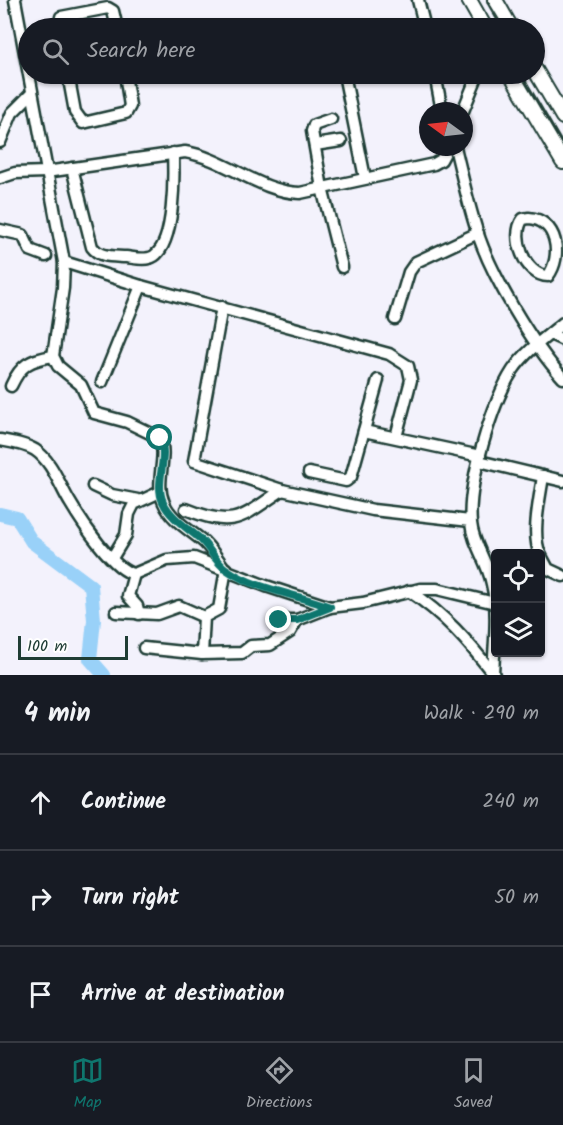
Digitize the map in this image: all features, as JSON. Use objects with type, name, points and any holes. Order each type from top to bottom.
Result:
[{"type":"main road","points":[[469,0],[479,18]]},
{"type":"main road","points":[[495,0],[505,18]]},
{"type":"main road","points":[[517,84],[563,162]]},
{"type":"main road","points":[[543,84],[563,117]]},
{"type":"street","points":[[15,0],[18,18]]},
{"type":"street","points":[[418,0],[422,18]]},
{"type":"street","points":[[61,18],[108,8],[113,11],[115,18]]},
{"type":"street","points":[[29,84],[64,262],[63,288],[53,356],[58,366],[81,385],[94,413],[128,422],[160,438],[162,449],[160,492],[168,510],[205,543],[225,569],[219,609],[204,617]]},
{"type":"street","points":[[70,84],[75,112],[83,123],[126,113],[129,110],[126,84]]},
{"type":"street","points":[[346,84],[365,178]]},
{"type":"street","points":[[437,84],[440,102]]},
{"type":"street","points":[[467,102],[474,84]]},
{"type":"street","points":[[0,142],[12,113],[31,94]]},
{"type":"street","points":[[331,119],[313,128],[321,188],[342,267]]},
{"type":"street","points":[[315,146],[341,141]]},
{"type":"street","points":[[0,178],[15,173],[46,172],[174,153],[203,155],[282,191],[300,193],[434,164],[443,156]]},
{"type":"street","points":[[72,168],[92,247],[95,251],[107,256],[146,259],[158,253],[171,218],[174,199],[174,153]]},
{"type":"street","points":[[457,156],[478,233],[502,284],[536,344],[563,378]]},
{"type":"street","points":[[529,218],[545,222],[552,227],[562,241],[554,271],[542,276],[527,264],[517,231],[519,224],[523,219],[529,218]]},
{"type":"street","points":[[0,230],[23,235],[30,250],[46,256]]},
{"type":"street","points":[[395,319],[410,272],[416,262],[478,233]]},
{"type":"street","points":[[64,262],[141,286],[388,354],[408,366],[411,380],[396,437]]},
{"type":"street","points":[[102,382],[141,286]]},
{"type":"street","points":[[222,307],[194,461],[282,490],[373,510],[470,521]]},
{"type":"street","points":[[491,583],[470,521],[480,458],[502,389],[514,369],[536,344],[563,323]]},
{"type":"street","points":[[550,334],[563,340]]},
{"type":"street","points":[[11,386],[18,372],[30,361],[53,356]]},
{"type":"street","points":[[309,473],[349,480],[378,380]]},
{"type":"street","points":[[364,430],[563,481]]},
{"type":"street","points":[[0,441],[36,450],[53,472],[71,505],[124,571],[134,574],[175,558],[194,558],[266,586],[330,607]]},
{"type":"street","points":[[538,549],[537,512],[543,476]]},
{"type":"street","points":[[93,486],[112,495],[138,500],[160,492]]},
{"type":"street","points":[[186,509],[215,519],[234,520],[244,517],[282,490]]},
{"type":"street","points":[[112,558],[126,536],[129,514],[138,500]]},
{"type":"street","points":[[545,563],[548,569],[563,576]]},
{"type":"street","points":[[134,574],[128,596],[137,606],[140,614]]},
{"type":"street","points":[[279,620],[297,620],[330,607],[363,603],[409,591],[437,589],[491,602]]},
{"type":"street","points":[[409,591],[435,609],[462,633],[493,675]]},
{"type":"street","points":[[116,612],[163,613],[179,606],[204,617]]},
{"type":"street","points":[[202,654],[204,617]]},
{"type":"street","points":[[144,648],[202,654],[242,653],[251,646],[270,645],[290,632],[297,620]]},
{"type":"street","points":[[493,675],[494,657]]},
{"type":"waterway","points":[[0,514],[17,518],[32,542],[91,586],[94,620],[90,659],[104,675]]},
{"type":"tram line","points":[[487,0],[498,18]]},
{"type":"tram line","points":[[528,84],[563,144]]},
{"type":"route","points":[[160,438],[162,442],[160,492],[164,503],[181,523],[205,543],[224,568],[266,586],[330,607],[297,620],[279,620]]}]
